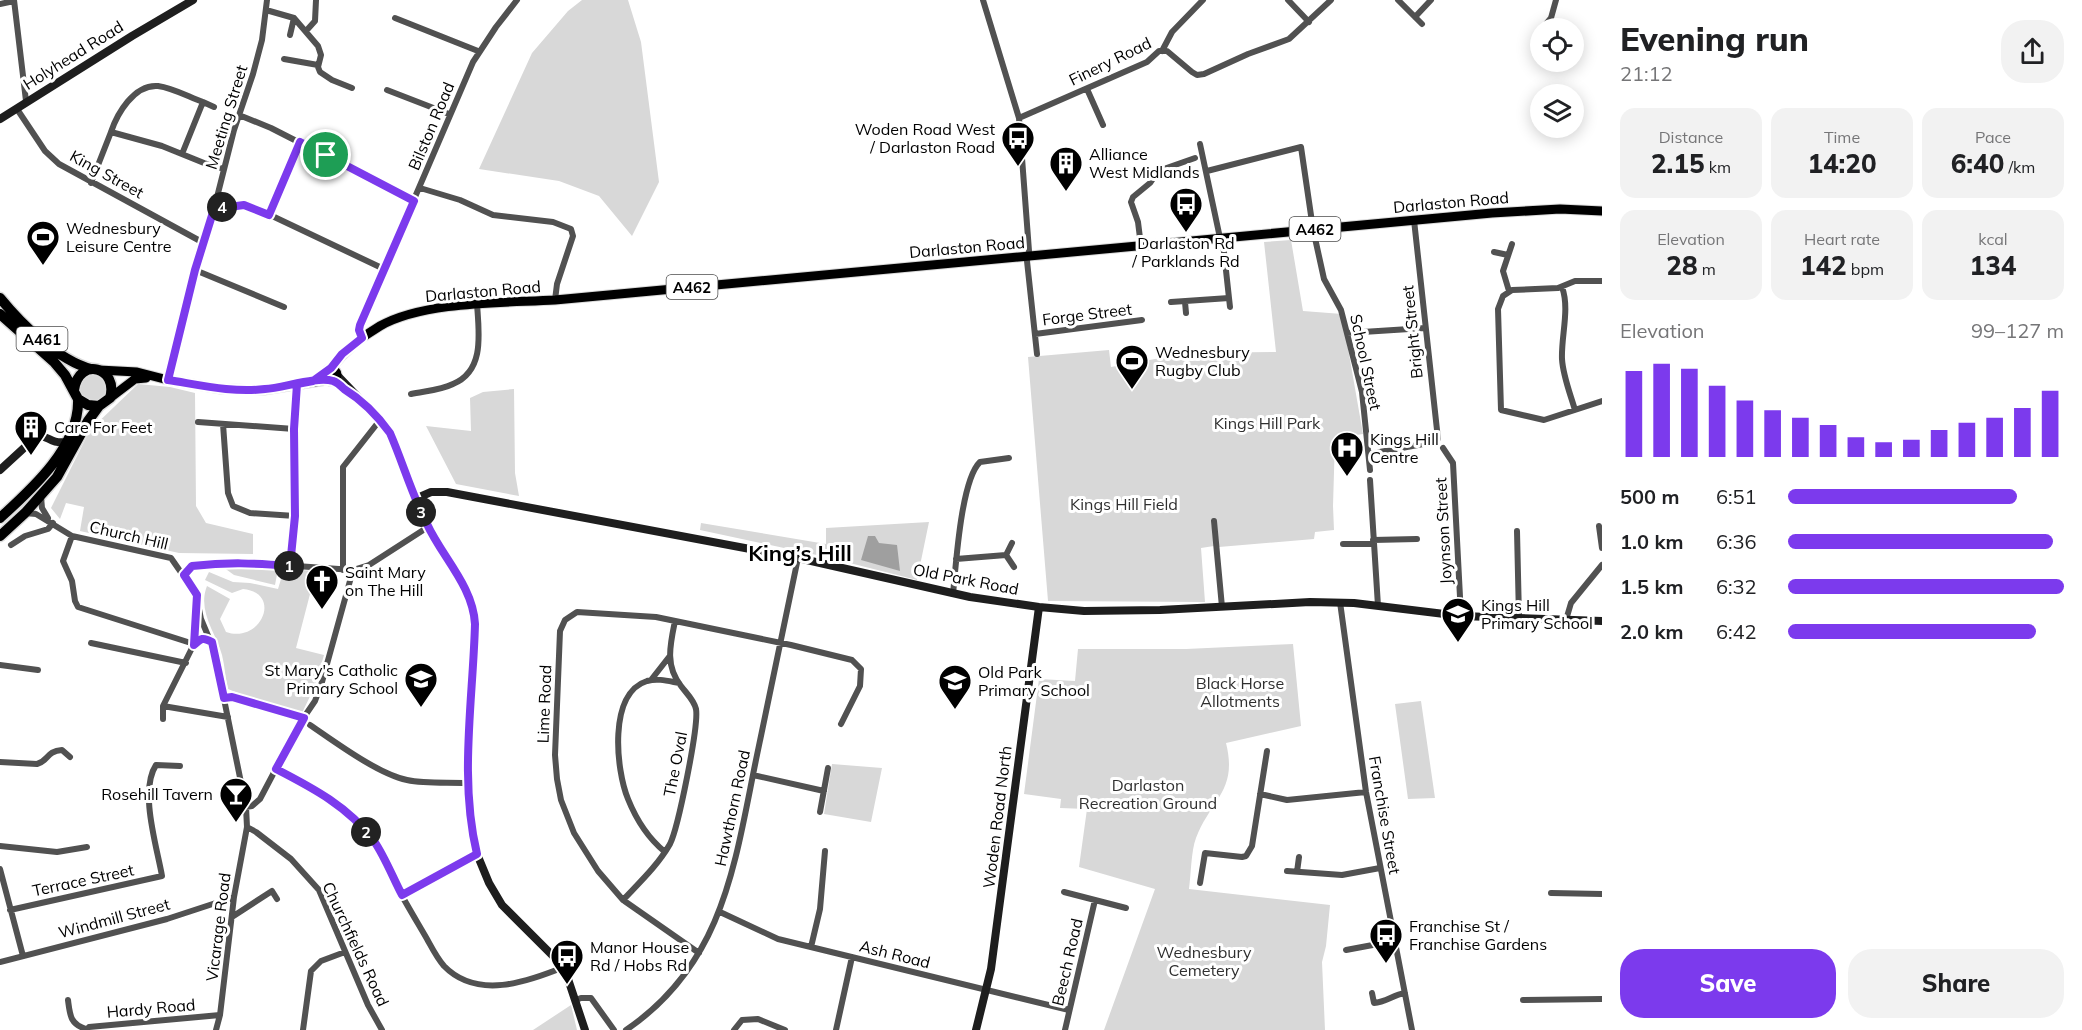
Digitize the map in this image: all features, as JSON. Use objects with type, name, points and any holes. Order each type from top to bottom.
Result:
[{"type":"highway","name":"A461","points":[[0,298],[13,313],[52,348],[70,361],[96,370]]},
{"type":"highway","name":"A461","points":[[0,314],[54,362],[76,394]]},
{"type":"highway","points":[[0,518],[44,475],[66,442],[76,421],[79,376],[82,372],[96,370],[106,375],[111,382],[110,398],[99,406],[82,430],[57,477],[25,513],[0,536]]},
{"type":"highway","points":[[76,394],[87,405],[99,406]]},
{"type":"highway","points":[[0,522],[26,502],[37,500]]},
{"type":"main road","name":"Darlaston Road","points":[[297,384],[331,374],[342,354],[382,325],[405,316],[432,310],[477,304],[555,300],[1414,220],[1538,210],[1602,211]]},
{"type":"main road","name":"A462","points":[[96,370],[137,372],[221,389],[264,390],[297,384]]},
{"type":"main road","name":"A462","points":[[110,398],[135,379],[155,377]]},
{"type":"street","name":"Holyhead Road","points":[[0,119],[193,0]]},
{"type":"street","name":"Meeting Street","points":[[168,380],[202,242],[214,209],[262,40],[267,0]]},
{"type":"street","points":[[306,30],[315,21],[316,0]]},
{"type":"street","name":"Forge Street","points":[[983,0],[1019,118],[1037,354]]},
{"type":"street","points":[[1162,51],[1172,32],[1203,0]]},
{"type":"street","points":[[1288,0],[1309,22]]},
{"type":"street","name":"Finery Road","points":[[1019,118],[1147,62],[1159,51],[1173,56],[1197,75],[1204,74],[1289,39],[1331,0]]},
{"type":"street","points":[[1398,0],[1422,24]]},
{"type":"street","points":[[1415,17],[1431,0]]},
{"type":"street","points":[[1551,18],[1556,0]]},
{"type":"street","points":[[0,4],[14,1],[26,102]]},
{"type":"street","name":"Bilston Road","points":[[362,338],[360,325],[420,188],[449,114],[478,51],[514,1]]},
{"type":"street","points":[[266,10],[294,18],[320,49],[321,56],[318,65],[320,72],[352,88]]},
{"type":"street","points":[[290,36],[294,18]]},
{"type":"street","points":[[395,18],[478,51]]},
{"type":"street","points":[[284,59],[318,65]]},
{"type":"street","points":[[91,183],[117,116],[126,103],[146,89],[158,86],[214,107]]},
{"type":"street","points":[[1087,89],[1102,125]]},
{"type":"street","points":[[387,90],[449,114]]},
{"type":"street","points":[[182,154],[203,102]]},
{"type":"street","name":"King Street","points":[[17,109],[45,151],[59,164],[202,242]]},
{"type":"street","points":[[239,116],[300,142],[414,201]]},
{"type":"street","points":[[111,132],[162,146],[224,169]]},
{"type":"street","points":[[269,215],[300,142]]},
{"type":"street","points":[[1200,144],[1223,243],[1230,307]]},
{"type":"street","name":"School Street","points":[[1206,171],[1301,147],[1313,229],[1324,279],[1341,310],[1362,392],[1370,470]]},
{"type":"street","points":[[1141,246],[1131,202],[1133,197],[1150,183],[1158,171],[1195,158]]},
{"type":"street","points":[[420,188],[460,200],[493,215],[553,222],[571,229],[573,236],[557,284],[555,300]]},
{"type":"street","points":[[214,209],[244,205],[384,269]]},
{"type":"street","name":"Bright Street","points":[[1369,454],[1437,441],[1438,436],[1414,220]]},
{"type":"street","points":[[1509,291],[1503,271],[1512,244]]},
{"type":"street","points":[[1494,252],[1508,255]]},
{"type":"street","points":[[195,270],[284,308]]},
{"type":"street","points":[[1602,281],[1575,281],[1562,287],[1509,291],[1500,301],[1498,309],[1501,410],[1538,420],[1552,418],[1602,401]]},
{"type":"street","points":[[1562,287],[1566,301],[1562,342],[1563,366],[1575,410]]},
{"type":"street","points":[[1171,303],[1229,298]]},
{"type":"street","points":[[1185,302],[1186,313]]},
{"type":"street","points":[[411,394],[451,386],[464,379],[473,366],[479,349],[477,304]]},
{"type":"street","name":"Forge Street","points":[[1035,334],[1142,320]]},
{"type":"street","points":[[1347,333],[1425,328]]},
{"type":"street","points":[[331,374],[380,420],[390,433],[428,527],[468,595],[474,613],[474,659],[467,783],[471,826],[477,854],[489,883],[502,905],[564,967],[585,1030]]},
{"type":"street","points":[[290,566],[295,516],[294,429],[297,384]]},
{"type":"street","points":[[343,570],[343,467],[380,420]]},
{"type":"street","points":[[198,422],[294,429]]},
{"type":"street","points":[[223,424],[228,493],[233,506],[250,513],[295,516]]},
{"type":"street","points":[[0,470],[37,436],[55,443],[66,442]]},
{"type":"street","name":"Joynson Street","points":[[1443,448],[1453,463],[1461,616]]},
{"type":"street","points":[[953,594],[960,525],[972,472],[980,462],[1010,458]]},
{"type":"street","points":[[1370,480],[1378,606]]},
{"type":"street","name":"Old Park Road","points":[[415,499],[430,492],[447,492],[798,558],[994,602],[1039,607],[1119,611],[1340,602],[1461,616],[1602,621]]},
{"type":"street","name":"Church Hill","points":[[37,500],[52,523]]},
{"type":"street","name":"Church Hill","points":[[37,500],[44,513]]},
{"type":"street","name":"Church Hill","points":[[25,513],[32,512],[72,536],[171,558],[184,575],[197,595],[201,618],[212,642],[246,807],[247,827]]},
{"type":"street","points":[[1214,521],[1222,607]]},
{"type":"street","points":[[11,545],[25,536],[48,529],[52,523]]},
{"type":"street","points":[[1599,526],[1602,548]]},
{"type":"street","points":[[184,575],[192,566],[241,562],[352,570],[369,565],[428,527]]},
{"type":"street","points":[[1517,531],[1519,618]]},
{"type":"street","points":[[72,536],[63,561],[72,581],[78,607],[194,645]]},
{"type":"street","points":[[1343,544],[1417,539]]},
{"type":"street","points":[[1006,555],[1012,543]]},
{"type":"street","points":[[956,560],[1006,555]]},
{"type":"street","points":[[1006,555],[1014,567]]},
{"type":"street","name":"Hawthorn Road","points":[[626,1030],[641,1020],[663,998],[699,953],[720,912],[732,873],[798,558]]},
{"type":"street","points":[[1566,620],[1571,603],[1602,565]]},
{"type":"street","points":[[246,807],[260,800],[315,701],[352,570]]},
{"type":"street","points":[[194,645],[197,595]]},
{"type":"street","name":"Franchise Street","points":[[1340,602],[1366,792],[1412,1030]]},
{"type":"street","name":"Woden Road North","points":[[976,1030],[986,990],[1002,892],[1039,607]]},
{"type":"street","name":"Lime Road","points":[[699,953],[623,900],[590,860],[574,833],[561,800],[555,755],[560,630],[565,620],[577,612],[635,615],[675,621],[852,660],[861,669],[860,686],[842,724]]},
{"type":"street","name":"The Oval","points":[[623,900],[653,868],[670,843],[677,822],[696,725],[694,704],[679,684],[671,667],[669,656],[675,621]]},
{"type":"street","points":[[163,719],[163,706],[194,645],[200,638],[212,642]]},
{"type":"street","points":[[91,643],[186,663]]},
{"type":"street","points":[[651,680],[669,656]]},
{"type":"street","points":[[0,665],[38,670]]},
{"type":"street","points":[[665,852],[646,833],[628,801],[618,750],[623,705],[635,688],[651,680],[664,680],[679,684]]},
{"type":"street","points":[[224,698],[232,697],[304,718]]},
{"type":"street","points":[[163,706],[228,717]]},
{"type":"street","points":[[310,725],[358,757],[397,777],[407,780],[467,783]]},
{"type":"street","points":[[0,762],[37,764],[53,751],[62,750],[70,757]]},
{"type":"street","points":[[1200,883],[1205,853],[1242,857],[1249,852],[1252,846],[1267,751]]},
{"type":"street","name":"Terrace Street","points":[[10,910],[162,876],[147,794],[156,765],[180,766]]},
{"type":"street","points":[[820,812],[828,768]]},
{"type":"street","points":[[276,769],[322,793],[354,818],[375,842],[402,895],[439,959],[446,967],[468,981],[482,985],[501,986],[564,967]]},
{"type":"street","points":[[753,775],[824,791]]},
{"type":"street","points":[[1260,794],[1287,800],[1366,792]]},
{"type":"street","name":"Vicarage Road","points":[[216,1030],[220,1015],[234,897],[247,827]]},
{"type":"street","name":"Churchfields Road","points":[[247,827],[277,847],[312,881],[323,897],[368,1005],[382,1030]]},
{"type":"street","points":[[0,846],[57,852],[87,848]]},
{"type":"street","points":[[811,948],[820,909],[825,851]]},
{"type":"street","points":[[402,895],[477,854]]},
{"type":"street","points":[[1298,872],[1299,856]]},
{"type":"street","points":[[1287,871],[1342,875],[1380,868]]},
{"type":"street","points":[[0,869],[23,956]]},
{"type":"street","points":[[232,917],[272,891],[277,899]]},
{"type":"street","name":"Beech Road","points":[[1064,892],[1126,908]]},
{"type":"street","points":[[1551,893],[1602,894]]},
{"type":"street","name":"Windmill Street","points":[[0,962],[167,919],[234,897]]},
{"type":"street","name":"Beech Road","points":[[1065,1030],[1095,900]]},
{"type":"street","name":"Ash Road","points":[[720,912],[770,936],[811,948],[1069,1010]]},
{"type":"street","points":[[1346,950],[1394,941]]},
{"type":"street","points":[[303,1030],[311,971],[321,961],[345,952]]},
{"type":"street","points":[[836,1030],[852,957]]},
{"type":"street","points":[[1372,993],[1374,1004],[1383,1002],[1392,995],[1405,993]]},
{"type":"street","points":[[576,1000],[591,998],[614,1030]]},
{"type":"street","points":[[1523,1000],[1602,999]]},
{"type":"street","points":[[68,1000],[71,1020],[86,1030]]},
{"type":"street","name":"Hardy Road","points":[[86,1030],[89,1027],[220,1015]]},
{"type":"street","points":[[734,1030],[742,1020],[752,1018],[785,1030]]},
{"type":"green space","points":[[582,0],[628,0],[641,42],[659,182],[632,236],[599,196],[559,181],[479,169],[532,53],[568,11]]},
{"type":"green space","points":[[1291,240],[1303,311],[1342,314],[1363,434],[1335,438],[1334,530],[1315,532],[1314,539],[1219,547],[1216,519],[1211,519],[1214,546],[1201,548],[1205,602],[1048,601],[1028,357],[1109,350],[1111,367],[1188,353],[1276,352],[1264,242]]},
{"type":"green space","points":[[93,374],[103,378],[107,388],[103,398],[93,402],[83,398],[79,388],[83,378]]},
{"type":"green space","points":[[138,384],[170,387],[195,393],[196,506],[206,523],[253,534],[253,554],[179,553],[80,531],[84,507],[66,503],[60,519],[51,508],[90,430]]},
{"type":"green space","points":[[514,389],[515,473],[519,496],[456,484],[426,426],[471,431],[470,398],[483,392]]},
{"type":"green space","points":[[929,522],[917,580],[826,557],[700,530],[701,523],[826,544],[826,528]]},
{"type":"green space","points":[[223,567],[278,569],[275,585],[234,575]]},
{"type":"green space","points":[[284,569],[316,571],[296,648],[324,655],[315,686],[302,713],[228,689],[222,655],[208,622],[204,604],[207,586],[230,599],[220,619],[226,632],[238,634],[249,631],[263,616],[262,599],[255,592],[243,589],[232,593],[205,580],[209,572],[233,582],[278,589]]},
{"type":"green space","points":[[1293,644],[1301,726],[1226,743],[1229,759],[1226,784],[1194,843],[1189,889],[1330,905],[1322,962],[1325,1030],[1104,1030],[1155,889],[1079,867],[1087,809],[1060,808],[1061,799],[1024,794],[1039,679],[1075,681],[1078,649],[1186,649]]},
{"type":"green space","points":[[1421,701],[1435,798],[1408,799],[1395,704]]},
{"type":"green space","points":[[832,764],[882,768],[871,822],[824,814]]},
{"type":"green space","points":[[571,1005],[577,1030],[533,1030]]},
{"type":"shaded area","points":[[868,536],[875,536],[879,543],[897,545],[900,571],[861,560]]},
{"type":"place","name":"Woden Road West / Darlaston Road","points":[[1018,167]]},
{"type":"place","name":"Alliance West Midlands","points":[[1066,192]]},
{"type":"place","name":"Darlaston Rd / Parklands Rd","points":[[1186,233]]},
{"type":"place","name":"Wednesbury Leisure Centre","points":[[43,266]]},
{"type":"place","name":"Wednesbury Rugby Club","points":[[1132,390]]},
{"type":"place","name":"Care For Feet","points":[[31,456]]},
{"type":"place","name":"Kings Hill Centre","points":[[1347,477]]},
{"type":"place","name":"Saint Mary on The Hill","points":[[322,610]]},
{"type":"place","name":"Kings Hill Primary School","points":[[1458,643]]},
{"type":"place","name":"St Mary's Catholic Primary School","points":[[421,708]]},
{"type":"place","name":"Old Park Primary School","points":[[955,710]]},
{"type":"place","name":"Rosehill Tavern","points":[[236,823]]},
{"type":"place","name":"Franchise St / Franchise Gardens","points":[[1386,964]]},
{"type":"place","name":"Manor House Rd / Hobs Rd","points":[[567,985]]},
{"type":"district","name":"King’s Hill","points":[[800,553]]},
{"type":"route","points":[[326,155],[300,142],[269,215],[254,207],[244,205],[214,209],[202,242],[168,380],[221,389],[264,390],[313,381],[327,380],[351,392],[390,433],[428,527],[468,595],[475,624],[467,783],[468,805],[477,854],[402,895],[375,842],[354,818],[322,793],[276,769],[304,718],[232,697],[224,698],[212,642],[200,638],[194,645],[197,595],[184,575],[192,566],[216,563],[241,562],[290,566],[295,516],[294,429],[297,384],[313,381],[331,368],[342,354],[362,338],[360,325],[414,201],[326,155]]},
{"type":"park label","name":"Kings Hill Park","points":[[1267,423]]},
{"type":"park label","name":"Kings Hill Field","points":[[1124,504]]},
{"type":"park label","name":"Black Horse Allotments","points":[[1240,692]]},
{"type":"park label","name":"Darlaston Recreation Ground","points":[[1148,794]]},
{"type":"park label","name":"Wednesbury Cemetery","points":[[1204,961]]}]
